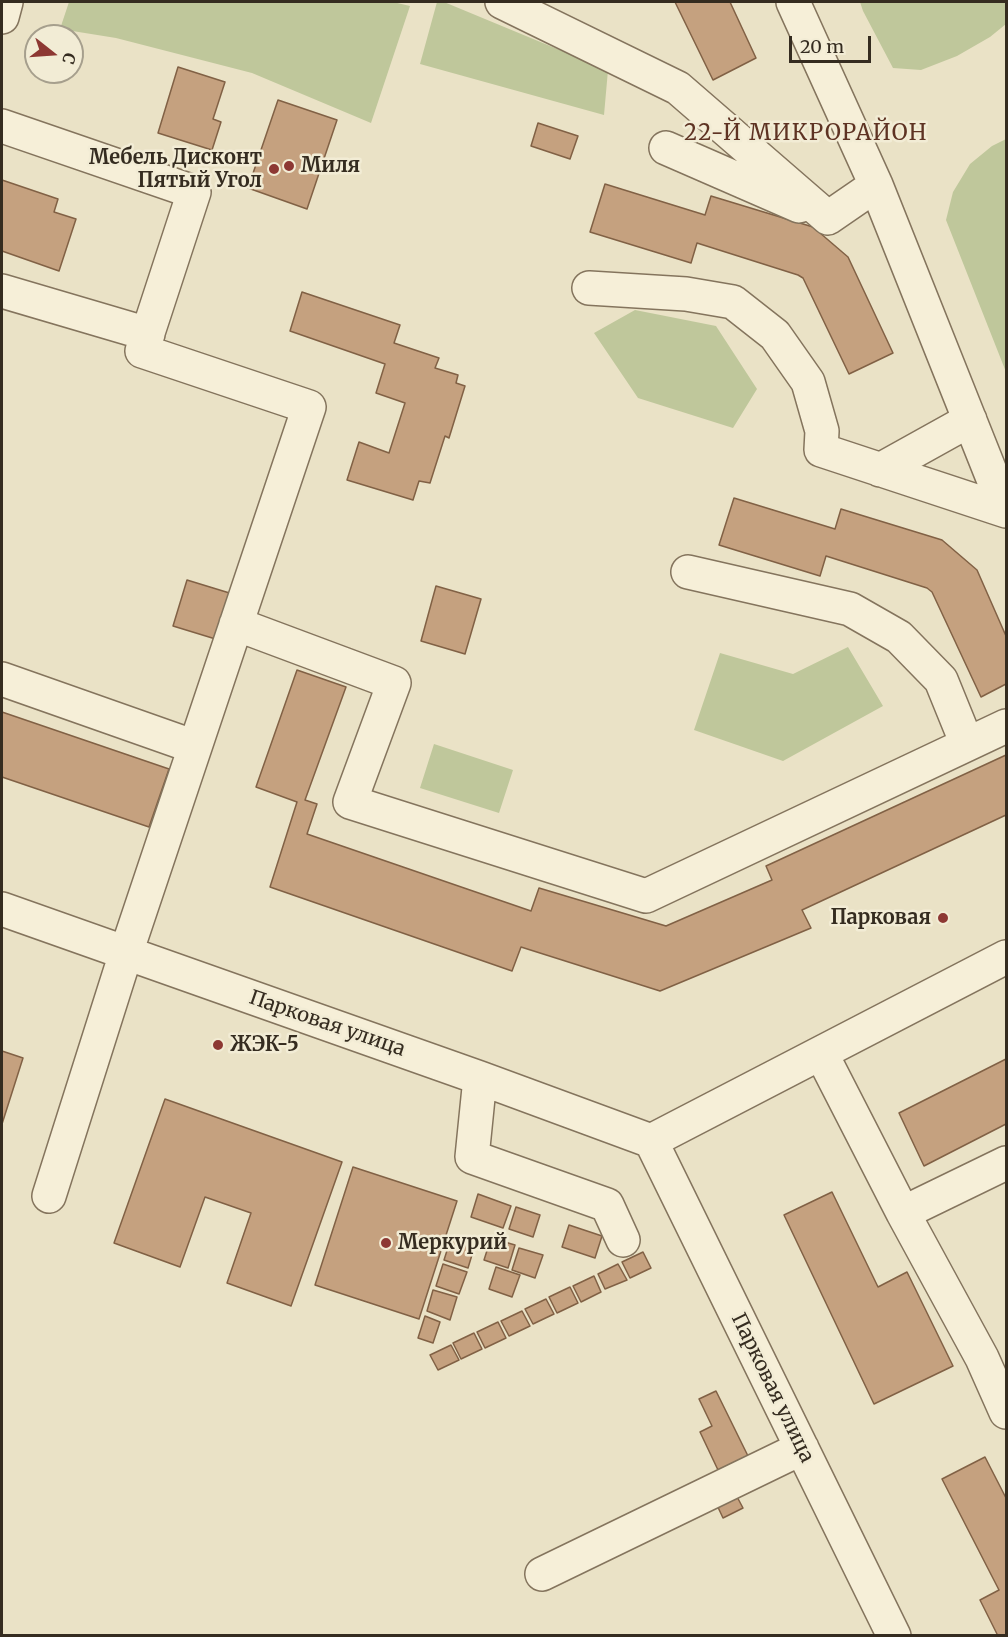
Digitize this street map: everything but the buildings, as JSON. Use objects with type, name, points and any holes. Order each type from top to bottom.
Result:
[{"type":"street","points":[[2,17],[6,2]]},
{"type":"street","points":[[502,2],[678,88],[828,218]]},
{"type":"street","points":[[793,2],[876,185],[1006,511]]},
{"type":"street","points":[[2,126],[194,192],[142,351],[309,407],[126,953],[49,1196]]},
{"type":"street","points":[[666,148],[828,218]]},
{"type":"street","points":[[828,218],[876,185]]},
{"type":"street","points":[[589,288],[686,294],[733,302],[776,335],[808,382],[822,431],[821,450],[1006,511]]},
{"type":"street","points":[[2,291],[148,334]]},
{"type":"street","points":[[880,470],[970,420]]},
{"type":"street","points":[[688,572],[850,609],[899,637],[941,680],[967,744]]},
{"type":"street","points":[[236,624],[394,683],[350,802],[645,896],[1006,726]]},
{"type":"street","points":[[2,679],[195,747]]},
{"type":"street","name":"Парковая улица","points":[[2,909],[651,1141],[894,1635]]},
{"type":"street","points":[[651,1141],[1006,957]]},
{"type":"street","points":[[821,1053],[903,1213],[982,1358],[1006,1412]]},
{"type":"street","points":[[480,1078],[472,1157],[607,1205],[623,1240]]},
{"type":"street","points":[[903,1213],[1006,1163]]},
{"type":"street","points":[[542,1574],[801,1448]]},
{"type":"green space","points":[[69,2],[393,2],[410,6],[371,123],[252,73],[116,38],[84,33],[84,24],[62,24]]},
{"type":"green space","points":[[437,2],[444,2],[608,70],[604,115],[420,64]]},
{"type":"green space","points":[[860,2],[1006,2],[1006,24],[990,37],[957,56],[921,70],[893,68]]},
{"type":"green space","points":[[1006,139],[1006,372],[946,220],[953,192],[970,164],[992,146]]},
{"type":"green space","points":[[635,310],[716,326],[757,389],[733,428],[638,398],[594,333]]},
{"type":"green space","points":[[848,647],[883,706],[783,761],[694,730],[720,653],[793,674]]},
{"type":"green space","points":[[434,744],[513,770],[499,813],[420,788]]},
{"type":"place","name":"Миля","points":[[289,166]]},
{"type":"place","name":"Мебель Дисконт Пятый Угол","points":[[274,169]]},
{"type":"place","name":"Парковая","points":[[943,918]]},
{"type":"place","name":"ЖЭК-5","points":[[218,1045]]},
{"type":"place","name":"Меркурий","points":[[386,1243]]},
{"type":"district","name":"22-Й МИКРОРАЙОН","points":[[806,134]]}]
